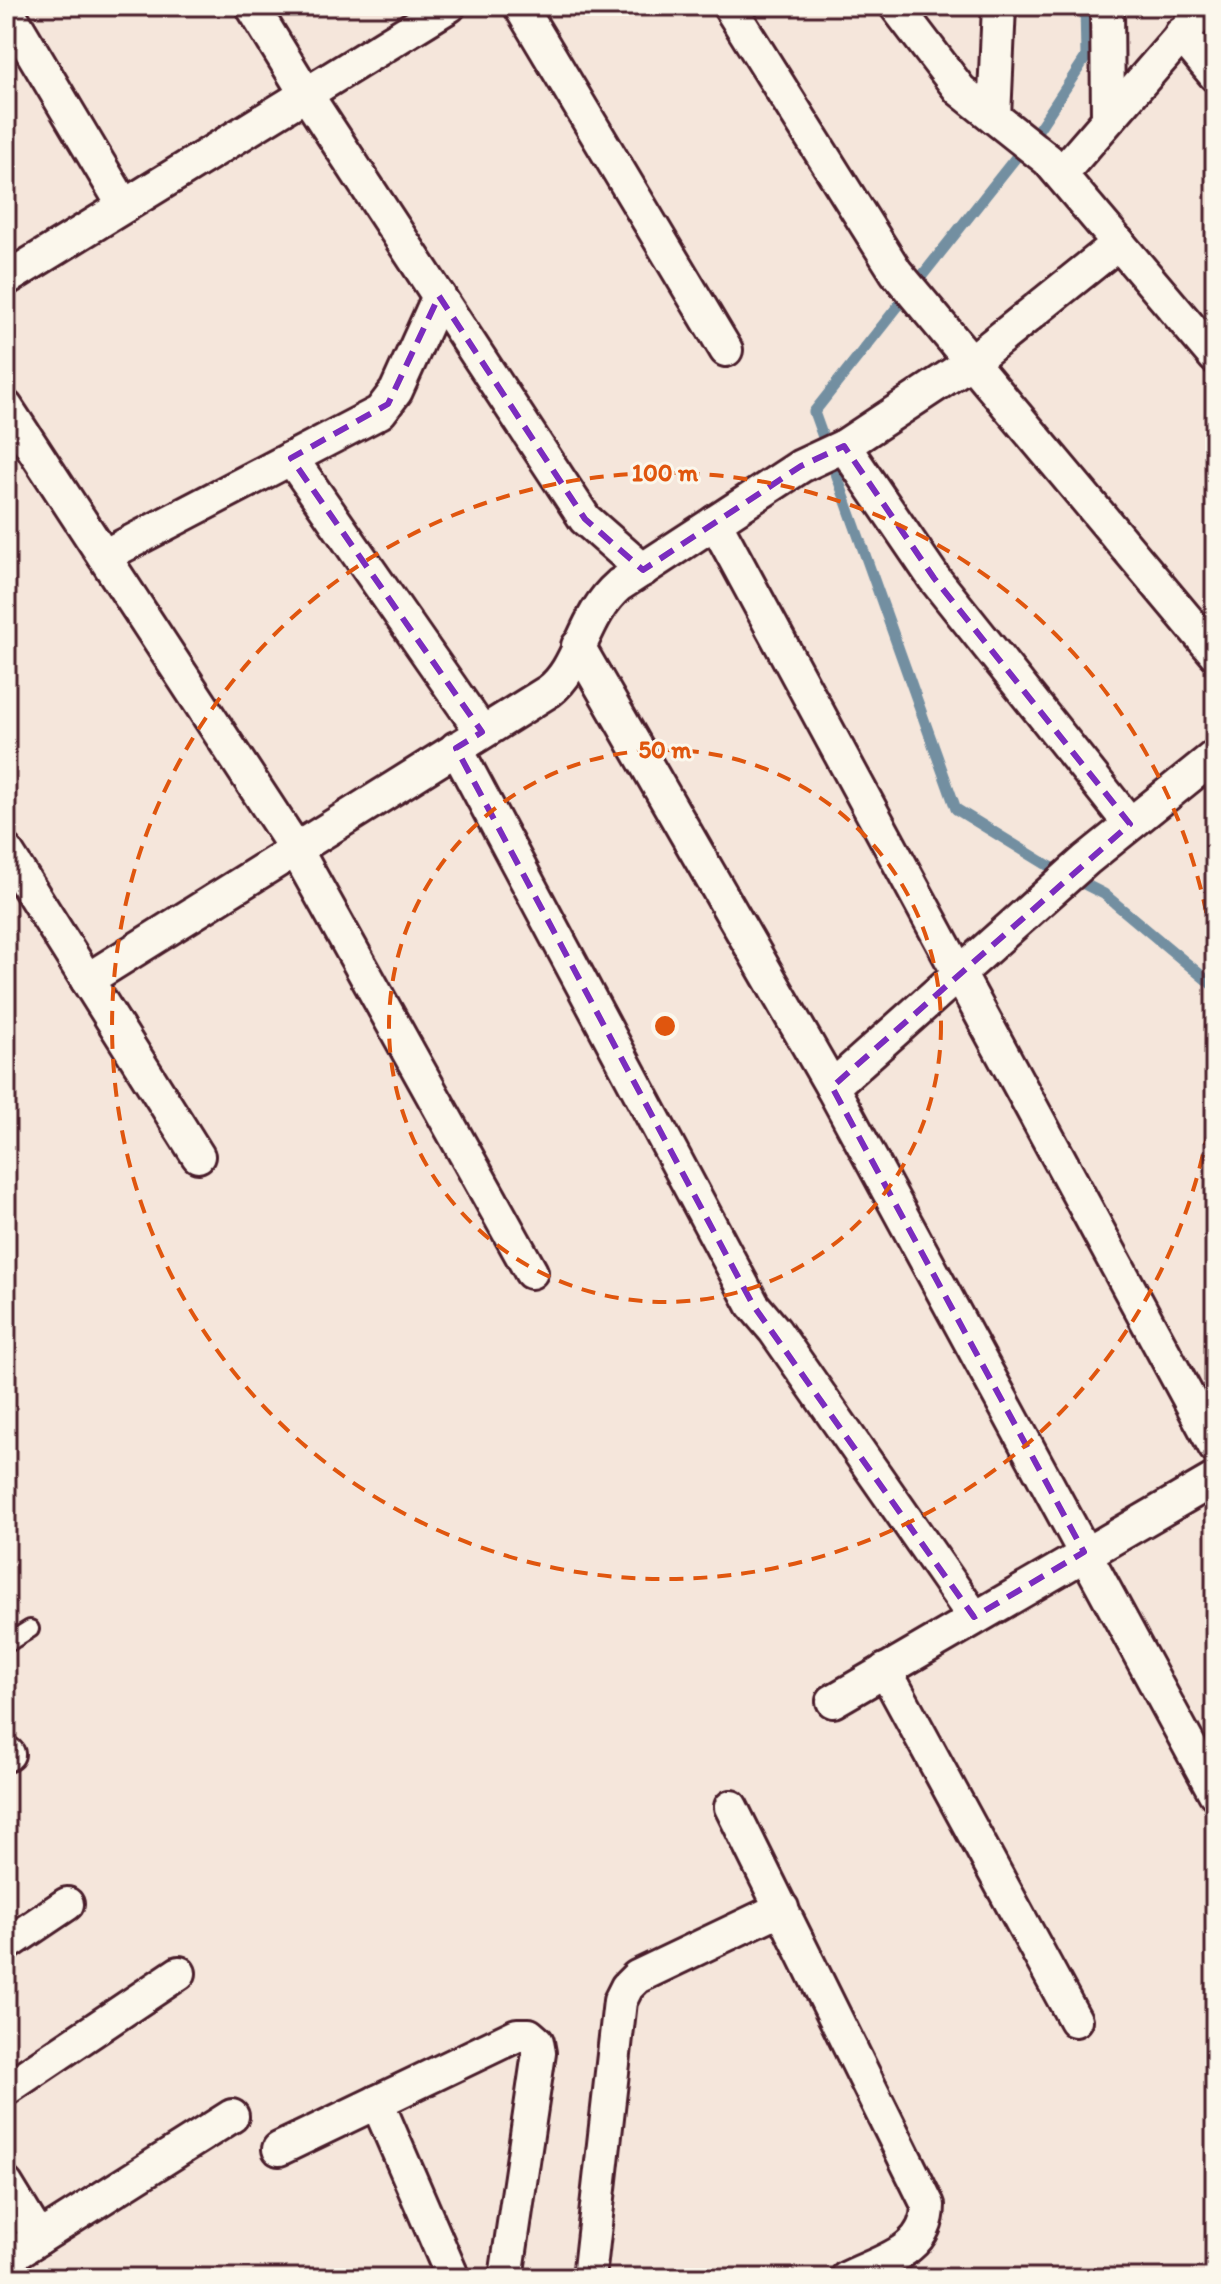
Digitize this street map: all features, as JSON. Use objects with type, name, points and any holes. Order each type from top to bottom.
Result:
[{"type":"street","points":[[252,6],[306,94],[585,519],[643,570]]},
{"type":"street","points":[[6,279],[449,6]]},
{"type":"street","points":[[520,6],[726,350]]},
{"type":"street","points":[[729,6],[896,272],[1215,653]]},
{"type":"street","points":[[896,6],[946,74],[1054,167],[1215,357]]},
{"type":"street","points":[[999,6],[1001,123]]},
{"type":"street","points":[[1107,6],[1108,119]]},
{"type":"street","points":[[1054,167],[1108,119],[1207,6]]},
{"type":"street","points":[[6,8],[124,206]]},
{"type":"street","points":[[1181,34],[1215,75]]},
{"type":"street","points":[[87,980],[559,684],[603,599],[801,466],[840,448],[971,362],[1119,243]]},
{"type":"street","points":[[104,556],[380,412],[388,404],[439,296]]},
{"type":"street","points":[[6,407],[295,848],[531,1272]]},
{"type":"street","points":[[840,448],[934,578],[1130,824]]},
{"type":"street","points":[[291,458],[469,740],[753,1305],[775,1331],[974,1617]]},
{"type":"street","points":[[715,522],[1215,1447]]},
{"type":"street","points":[[578,646],[827,1079],[1215,1793]]},
{"type":"street","points":[[827,1079],[952,964],[1042,899],[1215,756]]},
{"type":"street","points":[[6,851],[198,1156]]},
{"type":"street","points":[[833,1701],[1084,1552],[1215,1479]]},
{"type":"street","points":[[885,1670],[1075,2020]]},
{"type":"street","points":[[731,1807],[928,2205],[924,2234],[912,2245],[847,2278]]},
{"type":"street","points":[[6,1945],[67,1904]]},
{"type":"street","points":[[589,2278],[620,2001],[627,1987],[637,1977],[782,1908]]},
{"type":"street","points":[[6,2089],[179,1973]]},
{"type":"street","points":[[279,2149],[517,2035],[529,2035],[537,2042],[539,2053],[506,2278]]},
{"type":"street","points":[[377,2102],[453,2278]]},
{"type":"street","points":[[6,2259],[232,2116]]},
{"type":"street","points":[[6,2184],[39,2238]]},
{"type":"lane","points":[[6,1644],[30,1629]]},
{"type":"highlighted area","points":[[439,296],[585,519],[643,570],[801,466],[844,446],[934,578],[1130,824],[832,1087],[1084,1552],[974,1617],[753,1305],[456,748],[482,732],[291,458],[388,404]]},
{"type":"waterway","points":[[1085,6],[1086,57],[1040,127],[814,412],[956,809],[1049,866],[1104,894],[1215,987]]}]
